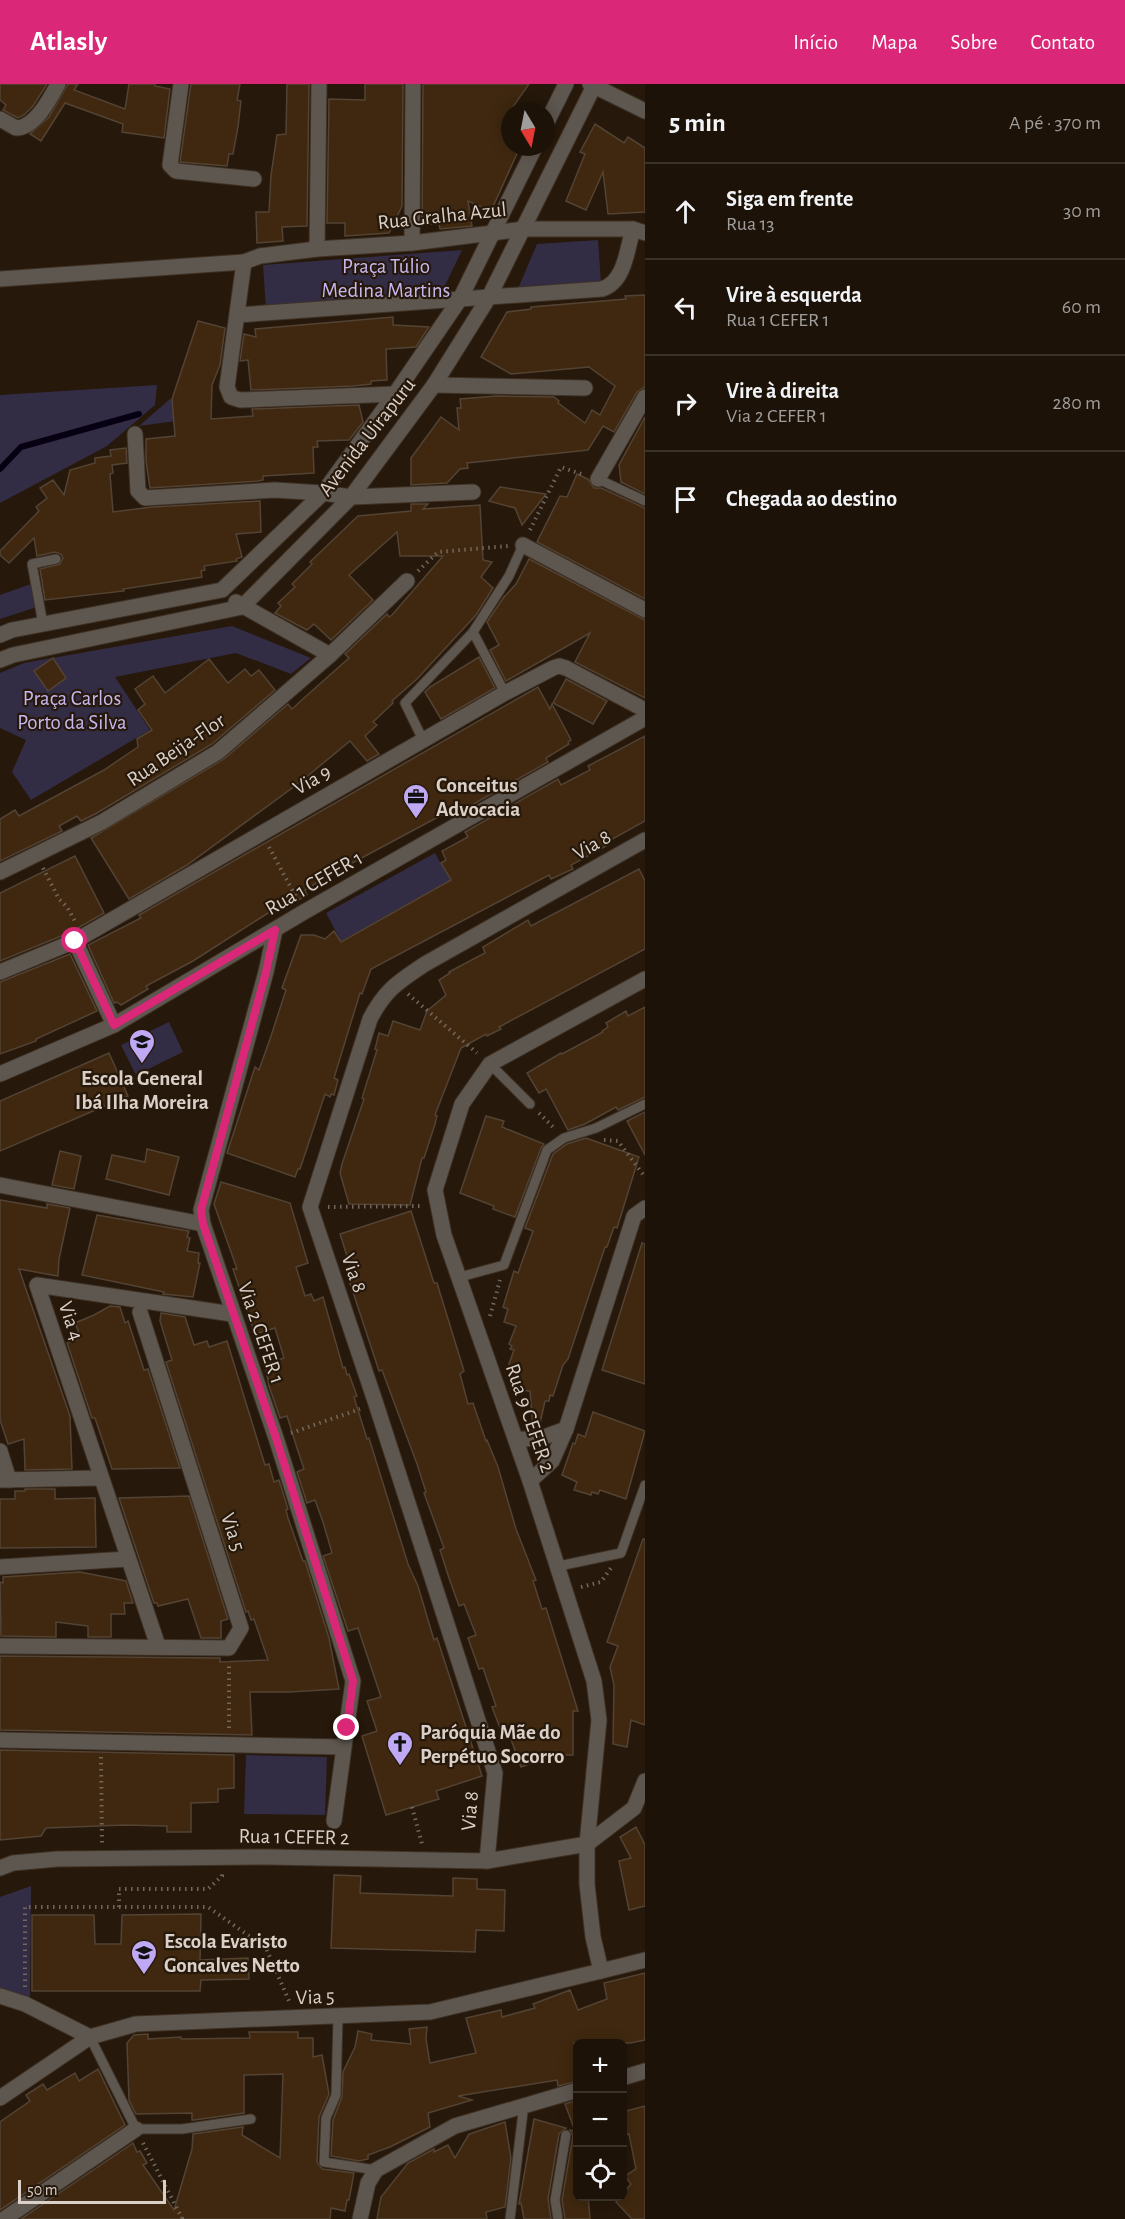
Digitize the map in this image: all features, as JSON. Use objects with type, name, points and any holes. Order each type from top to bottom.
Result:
[{"type":"street","points":[[0,119],[16,128],[28,125],[58,84]]},
{"type":"street","points":[[181,84],[170,165],[176,171],[254,179]]},
{"type":"street","points":[[317,249],[319,84]]},
{"type":"street","points":[[412,84],[412,243]]},
{"type":"street","points":[[555,106],[566,84]]},
{"type":"street","points":[[593,85],[645,111]]},
{"type":"street","name":"Avenida Uirapuru","points":[[242,607],[351,497],[434,385],[489,297],[593,85]]},
{"type":"street","name":"Avenida Uirapuru","points":[[222,590],[323,493],[395,394],[460,299],[531,156]]},
{"type":"street","name":"Rua Gralha Azul","points":[[0,279],[244,262],[260,256],[317,249],[412,243],[524,229],[639,231]]},
{"type":"street","points":[[237,315],[602,289],[610,286],[621,271],[639,231]]},
{"type":"street","points":[[244,262],[228,393],[235,399],[395,394]]},
{"type":"street","points":[[434,385],[585,388]]},
{"type":"street","points":[[598,479],[645,397]]},
{"type":"street","points":[[135,434],[138,491],[142,497],[275,490],[351,497],[473,492]]},
{"type":"street","points":[[523,545],[645,610]]},
{"type":"street","name":"Rua Beija-Flor","points":[[0,872],[102,822],[218,752],[330,655],[407,581]]},
{"type":"street","points":[[0,635],[12,630],[222,590],[242,607],[330,655]]},
{"type":"street","points":[[0,660],[13,655],[242,607]]},
{"type":"street","name":"Via 9","points":[[0,972],[79,939],[505,693],[559,666],[645,710]]},
{"type":"street","name":"Rua 1 CEFER 1","points":[[0,1074],[114,1025],[304,912],[645,718]]},
{"type":"street","name":"Via 8","points":[[487,1861],[495,1773],[310,1207],[370,1019],[380,999],[396,984],[425,964],[645,840]]},
{"type":"street","name":"Via 2 CEFER 1","points":[[275,930],[266,972],[201,1210],[203,1224],[232,1314],[276,1438],[353,1681],[334,1821]]},
{"type":"street","points":[[79,939],[114,1025]]},
{"type":"street","name":"Rua 9 CEFER 2","points":[[601,1971],[593,1937],[587,1884],[588,1844],[599,1720],[594,1681],[559,1566],[444,1235],[435,1190],[462,1104],[490,1064],[645,979]]},
{"type":"street","points":[[0,1185],[203,1224]]},
{"type":"street","points":[[530,1481],[552,1461],[566,1429],[634,1216],[645,1208]]},
{"type":"street","name":"Via 4","points":[[158,1646],[37,1284],[232,1314]]},
{"type":"street","name":"Via 5","points":[[140,1312],[241,1628],[229,1648]]},
{"type":"street","points":[[516,1440],[544,1437],[566,1429]]},
{"type":"street","points":[[0,1451],[5,1480],[100,1478]]},
{"type":"street","points":[[0,1567],[128,1559]]},
{"type":"street","points":[[0,1646],[229,1648]]},
{"type":"street","points":[[0,1740],[343,1747]]},
{"type":"street","points":[[588,1844],[640,1811],[645,1780]]},
{"type":"street","name":"Rua 1 CEFER 2","points":[[0,1868],[13,1863],[102,1858],[222,1857],[487,1861],[588,1844]]},
{"type":"street","name":"Via 5","points":[[0,2098],[90,2037],[136,2024],[430,2012],[645,1960]]},
{"type":"street","points":[[0,1996],[25,2004],[90,2037]]},
{"type":"street","points":[[627,2077],[645,2072]]},
{"type":"street","points":[[360,2219],[368,2183],[376,2170],[455,2126],[573,2091]]},
{"type":"street","points":[[4,2219],[136,2129]]},
{"type":"lane","points":[[598,479],[645,501]]},
{"type":"lane","points":[[423,740],[405,703],[473,632],[508,576],[523,545]]},
{"type":"lane","points":[[43,624],[32,564],[56,559]]},
{"type":"lane","points":[[473,632],[505,693]]},
{"type":"lane","points":[[490,1064],[530,1104]]},
{"type":"lane","points":[[460,1278],[504,1265],[547,1150],[564,1138],[596,1128],[645,1104]]},
{"type":"lane","points":[[559,1566],[621,1553],[645,1485]]},
{"type":"lane","points":[[338,2017],[336,2095],[326,2118],[324,2162],[376,2170]]},
{"type":"lane","points":[[90,2037],[136,2129],[182,2129],[251,2119]]},
{"type":"lane","points":[[510,2219],[524,2104]]},
{"type":"lane","points":[[558,2219],[555,2200],[566,2135]]},
{"type":"path","points":[[407,581],[438,552],[523,545],[561,467],[598,479]]},
{"type":"path","points":[[261,834],[304,912]]},
{"type":"path","points":[[36,854],[59,899],[67,907],[79,939]]},
{"type":"path","points":[[396,984],[490,1064]]},
{"type":"path","points":[[310,1207],[438,1206]]},
{"type":"path","points":[[492,1310],[504,1265]]},
{"type":"path","points":[[276,1438],[376,1404]]},
{"type":"path","points":[[229,1648],[229,1744]]},
{"type":"path","points":[[101,1743],[102,1858]]},
{"type":"path","points":[[412,1807],[422,1846]]},
{"type":"path","points":[[119,1907],[119,1889],[208,1889],[222,1876],[222,1857]]},
{"type":"path","points":[[25,2004],[25,1907],[208,1907],[266,1948],[296,2018]]},
{"type":"path","points":[[136,2129],[182,2218],[180,2219]]},
{"type":"green space","points":[[598,240],[601,283],[517,291],[537,244]]},
{"type":"green space","name":"Praça Túlio Medina Martins","points":[[462,250],[440,296],[266,309],[263,265]]},
{"type":"green space","points":[[157,385],[155,405],[107,446],[0,503],[0,395]]},
{"type":"green space","points":[[170,399],[200,400],[198,418],[139,426]]},
{"type":"green space","points":[[31,584],[37,607],[0,619],[0,595]]},
{"type":"green space","name":"Praça Carlos Porto da Silva","points":[[232,626],[311,658],[291,674],[236,653],[115,677],[150,730],[31,800],[12,772],[26,740],[0,728],[0,673],[24,663]]},
{"type":"green space","points":[[435,853],[450,880],[341,941],[326,913]]},
{"type":"green space","points":[[169,1022],[183,1052],[136,1075],[121,1045]]},
{"type":"green space","points":[[246,1755],[327,1757],[325,1815],[244,1814]]},
{"type":"green space","points":[[31,1886],[30,2000],[0,1989],[0,1897]]},
{"type":"building","points":[[0,84],[47,84],[33,106],[18,118],[3,110],[6,105],[0,100]]},
{"type":"building","points":[[68,84],[78,84],[74,90],[125,109],[129,84],[155,84],[155,86],[170,89],[164,138],[122,132],[123,124],[65,103],[41,141],[30,134],[49,117]]},
{"type":"building","points":[[191,84],[240,84],[237,100],[241,101],[238,127],[233,154],[229,154],[227,166],[180,162]]},
{"type":"building","points":[[287,84],[309,84],[307,226],[282,227],[283,241],[257,243],[256,212],[269,212],[271,175],[277,135],[286,134]]},
{"type":"building","points":[[365,84],[403,84],[402,206],[389,233],[345,236],[345,223],[327,223],[329,99],[365,100]]},
{"type":"building","points":[[423,84],[529,84],[516,102],[501,102],[501,156],[516,156],[491,211],[468,201],[472,226],[440,229],[439,224],[422,224]]},
{"type":"building","points":[[595,124],[624,143],[628,137],[645,148],[645,212],[608,214],[603,172],[586,210],[566,201],[585,154],[580,152]]},
{"type":"building","points":[[645,295],[645,387],[637,392],[614,432],[603,426],[588,450],[467,463],[468,468],[460,469],[447,483],[411,485],[411,458],[441,417],[459,430],[457,408],[461,408],[460,399],[496,396],[554,397],[559,401],[558,403],[585,423],[592,410],[600,415],[615,386],[589,367],[511,374],[481,357],[507,312],[531,309],[531,307],[626,299],[625,296]]},
{"type":"building","points":[[393,317],[393,325],[429,327],[416,347],[386,349],[387,380],[353,386],[251,390],[248,360],[240,361],[244,334],[256,337],[255,329]]},
{"type":"building","points":[[198,321],[225,328],[220,365],[212,385],[211,419],[253,416],[252,409],[359,405],[363,422],[349,440],[317,441],[318,447],[313,447],[314,473],[263,476],[263,480],[258,481],[150,488],[146,439],[175,436],[172,399]]},
{"type":"building","points":[[645,417],[645,494],[621,482],[619,465]]},
{"type":"building","points":[[126,448],[127,463],[112,465],[113,473],[110,474],[113,512],[152,507],[260,501],[261,532],[236,534],[242,557],[236,559],[237,561],[204,566],[205,570],[201,571],[202,577],[123,589],[124,591],[45,600],[40,569],[60,564],[63,558],[61,554],[55,552],[37,556],[34,538],[9,563],[0,555],[0,551],[39,511],[36,507],[47,498],[40,488],[53,480],[64,495],[70,470],[95,463],[95,458],[111,456],[110,450]]},
{"type":"building","points":[[577,474],[588,479],[594,488],[601,488],[645,508],[645,599],[537,542],[560,496],[567,497]]},
{"type":"building","points":[[500,487],[546,494],[522,525],[515,508],[489,501]]},
{"type":"building","points":[[411,504],[428,504],[423,509],[480,505],[483,560],[492,562],[481,577],[493,588],[476,615],[417,679],[373,722],[377,725],[365,736],[379,754],[367,761],[350,741],[299,783],[187,865],[129,899],[91,838],[224,759],[288,704],[292,709],[349,658],[345,654],[387,614],[389,617],[392,615],[443,556],[400,556],[397,532],[349,575],[373,600],[331,640],[314,624],[307,630],[275,613],[281,606],[278,603],[295,587],[292,584],[312,564],[310,562],[358,516],[411,511]]},
{"type":"building","points":[[529,559],[645,620],[645,698],[575,662],[590,633],[506,681],[490,650],[499,645],[487,622],[516,584]]},
{"type":"building","points":[[479,657],[495,688],[441,719],[425,692]]},
{"type":"building","points":[[53,658],[66,678],[48,691],[34,671]]},
{"type":"building","points":[[209,659],[228,683],[245,669],[251,676],[259,670],[275,690],[212,744],[97,813],[81,821],[77,816],[59,826],[62,831],[0,861],[0,819],[15,810],[19,816],[104,770],[138,747],[137,739],[152,730],[138,710],[145,704],[135,689],[153,676],[165,693]]},
{"type":"building","points":[[566,679],[607,701],[593,724],[553,703]]},
{"type":"building","points":[[538,687],[550,709],[552,704],[571,740],[569,744],[546,758],[548,762],[456,814],[453,809],[326,877],[305,890],[307,895],[286,907],[279,906],[193,961],[146,986],[148,989],[121,1005],[114,1003],[88,945],[141,918],[139,915]]},
{"type":"building","points":[[645,736],[645,821],[571,865],[573,869],[551,879],[549,875],[371,969],[362,994],[360,993],[334,1078],[338,1080],[334,1095],[331,1094],[330,1097],[325,1094],[300,1169],[295,1177],[227,1153],[255,1067],[259,1070],[271,1036],[286,990],[282,988],[301,935],[314,935],[325,939],[334,931],[341,942],[451,880],[441,863],[446,860],[442,851],[468,837],[465,832],[558,779],[561,785],[590,770],[588,766]]},
{"type":"building","points":[[75,856],[104,913],[71,932],[0,961],[0,893]]},
{"type":"building","points":[[639,869],[645,881],[645,949],[499,1027],[501,1029],[487,1036],[486,1034],[461,1048],[435,1115],[437,1116],[435,1124],[424,1158],[422,1158],[410,1205],[349,1204],[340,1173],[364,1099],[362,1098],[377,1050],[375,1049],[379,1033],[388,1036],[393,1021],[420,1030],[427,1011],[446,995],[439,980],[449,972],[485,953],[483,947],[528,920],[531,926]]},
{"type":"building","points":[[70,954],[97,1011],[36,1041],[0,1054],[0,982]]},
{"type":"building","points":[[645,1007],[645,1097],[618,1110],[616,1107],[585,1124],[568,1130],[546,1089],[539,1093],[527,1073],[603,1032],[608,1027],[606,1023],[626,1011],[628,1016]]},
{"type":"building","points":[[109,1053],[128,1096],[0,1151],[0,1101]]},
{"type":"building","points":[[645,1112],[645,1155],[627,1121]]},
{"type":"building","points":[[486,1116],[504,1121],[502,1127],[544,1144],[515,1217],[460,1193]]},
{"type":"building","points":[[586,1138],[639,1157],[617,1228],[614,1227],[607,1247],[605,1247],[568,1359],[563,1365],[553,1396],[550,1395],[549,1401],[545,1401],[539,1428],[533,1428],[530,1391],[519,1390],[517,1378],[514,1379],[509,1364],[514,1350],[510,1349],[512,1346],[509,1344],[516,1326],[504,1322],[508,1309],[503,1307],[514,1271],[518,1273],[533,1231],[525,1228],[553,1154],[567,1144]]},
{"type":"building","points":[[147,1149],[179,1157],[169,1195],[106,1179],[112,1155],[145,1162]]},
{"type":"building","points":[[60,1151],[81,1156],[74,1189],[52,1185]]},
{"type":"building","points":[[221,1182],[290,1203],[308,1263],[296,1267],[305,1296],[311,1294],[314,1301],[323,1297],[343,1368],[345,1367],[347,1375],[349,1374],[357,1396],[354,1397],[408,1564],[418,1586],[434,1640],[437,1638],[482,1776],[436,1791],[439,1799],[386,1815],[362,1736],[377,1731],[367,1701],[381,1697],[358,1628],[348,1631],[323,1556],[332,1553],[323,1522],[315,1500],[307,1503],[297,1472],[304,1469],[287,1416],[280,1418],[269,1386],[265,1364],[284,1358],[275,1328],[255,1334],[233,1269],[237,1269],[214,1204]]},
{"type":"building","points":[[0,1200],[47,1208],[47,1204],[70,1208],[59,1259],[58,1276],[19,1269],[70,1416],[72,1469],[25,1470],[24,1439],[8,1444],[0,1420]]},
{"type":"building","points":[[411,1211],[434,1283],[437,1283],[464,1371],[460,1374],[468,1404],[473,1403],[498,1467],[516,1529],[536,1580],[533,1581],[542,1609],[546,1608],[578,1711],[573,1711],[573,1755],[554,1755],[521,1767],[508,1731],[502,1733],[492,1707],[496,1706],[483,1668],[479,1669],[468,1638],[476,1635],[464,1604],[459,1606],[440,1550],[444,1548],[424,1493],[426,1492],[417,1464],[382,1370],[379,1371],[348,1277],[353,1275],[340,1234]]},
{"type":"building","points":[[97,1215],[189,1231],[187,1251],[199,1253],[198,1263],[200,1263],[193,1297],[163,1294],[164,1292],[82,1275]]},
{"type":"building","points":[[642,1243],[645,1244],[645,1384],[602,1370]]},
{"type":"building","points":[[110,1306],[120,1307],[125,1323],[128,1321],[144,1370],[148,1369],[180,1468],[112,1469],[67,1343],[81,1338],[75,1323]]},
{"type":"building","points":[[161,1313],[185,1317],[194,1345],[207,1341],[209,1347],[227,1341],[265,1465],[269,1464],[274,1482],[279,1480],[288,1509],[286,1510],[288,1518],[303,1561],[305,1561],[329,1638],[339,1689],[250,1692],[252,1735],[0,1730],[0,1656],[220,1658],[220,1662],[268,1660],[254,1619],[251,1620],[248,1611],[246,1612],[166,1362],[172,1360],[160,1321]]},
{"type":"building","points":[[593,1412],[645,1431],[626,1499],[600,1490],[598,1494],[592,1492],[591,1495],[574,1490],[577,1482],[562,1475],[573,1443],[575,1444],[578,1434],[585,1437]]},
{"type":"building","points":[[25,1489],[55,1489],[55,1499],[95,1498],[96,1547],[0,1548],[0,1499],[15,1499],[15,1491],[25,1491]]},
{"type":"building","points":[[189,1496],[228,1619],[221,1621],[221,1638],[201,1638],[188,1599],[158,1606],[154,1603],[119,1498]]},
{"type":"building","points":[[643,1539],[645,1539],[645,1725],[631,1720],[627,1747],[613,1744],[614,1685],[610,1667],[618,1646],[607,1642]]},
{"type":"building","points":[[80,1572],[126,1581],[133,1603],[124,1603],[125,1614],[111,1614],[111,1637],[88,1637],[88,1626],[56,1622],[56,1637],[1,1636],[0,1582],[3,1583],[3,1577]]},
{"type":"building","points":[[0,1750],[234,1755],[234,1788],[218,1789],[218,1802],[191,1803],[191,1832],[167,1832],[167,1826],[46,1828],[41,1836],[0,1840]]},
{"type":"building","points":[[636,1827],[645,1845],[645,1906],[629,1910],[619,1861],[631,1858],[620,1837]]},
{"type":"building","points":[[334,1875],[361,1876],[360,1893],[453,1896],[453,1878],[477,1879],[477,1889],[505,1890],[504,1931],[476,1930],[475,1952],[331,1948]]},
{"type":"building","name":"Escola Evaristo Goncalves Netto","points":[[201,1914],[200,1960],[248,1958],[249,1979],[201,1980],[200,1991],[32,1991],[32,1915],[94,1915],[95,1944],[121,1944],[122,1915]]},
{"type":"building","points":[[645,1973],[645,2040],[627,2043],[627,2039],[573,2039],[573,2082],[558,2086],[557,2080],[458,2096],[472,2100],[428,2113],[430,2127],[368,2155],[368,2159],[359,2161],[331,2156],[333,2120],[342,2097],[343,2072],[355,2047],[358,2031],[372,2034],[371,2040],[411,2044],[409,2029],[427,2027],[426,2039],[430,2063],[476,2053],[466,2018],[501,2010],[502,2017],[535,2008],[533,2004],[570,1990],[578,2010],[607,1999],[604,1983]]},
{"type":"building","points":[[249,2032],[298,2032],[298,2038],[313,2038],[313,2057],[322,2055],[329,2094],[319,2117],[317,2162],[322,2169],[354,2173],[345,2211],[331,2208],[330,2219],[21,2219],[133,2143],[137,2152],[140,2151],[147,2163],[143,2165],[174,2210],[192,2149],[193,2134],[243,2127],[242,2135],[280,2158],[283,2074],[244,2075],[244,2113],[194,2120],[192,2120],[192,2113],[136,2114],[129,2100],[127,2043],[134,2035],[148,2034],[148,2039],[250,2038]]},
{"type":"building","points":[[98,2069],[125,2125],[0,2210],[0,2122],[30,2101],[26,2095],[43,2084],[47,2090],[75,2073],[79,2081]]},
{"type":"building","points":[[573,2102],[573,2126],[565,2104]]},
{"type":"building","points":[[645,2106],[645,2219],[632,2219],[616,2202],[627,2201],[627,2189],[631,2184],[627,2175],[636,2169],[629,2134],[627,2135],[627,2111]]},
{"type":"building","points":[[534,2119],[566,2128],[559,2134],[548,2199],[551,2219],[524,2219],[521,2203],[519,2204]]},
{"type":"building","points":[[505,2122],[511,2158],[505,2207],[486,2212],[487,2219],[377,2219],[381,2197],[408,2163],[434,2149],[434,2152],[448,2145],[455,2158],[469,2134]]},
{"type":"building","points":[[573,2136],[573,2201],[588,2201],[590,2219],[565,2219],[562,2200]]},
{"type":"waterway","points":[[0,469],[21,447],[139,414]]},
{"type":"place","name":"Conceitus Advocacia","points":[[416,820]]},
{"type":"place","name":"Escola General Ibá Ilha Moreira","points":[[142,1065]]},
{"type":"place","name":"Paróquia Mãe do Perpétuo Socorro","points":[[400,1767]]},
{"type":"place","name":"Escola Evaristo Goncalves Netto","points":[[144,1976]]},
{"type":"route","points":[[75,941],[114,1025],[275,930],[266,972],[201,1210],[203,1224],[232,1314],[276,1438],[353,1681],[347,1728]]}]
